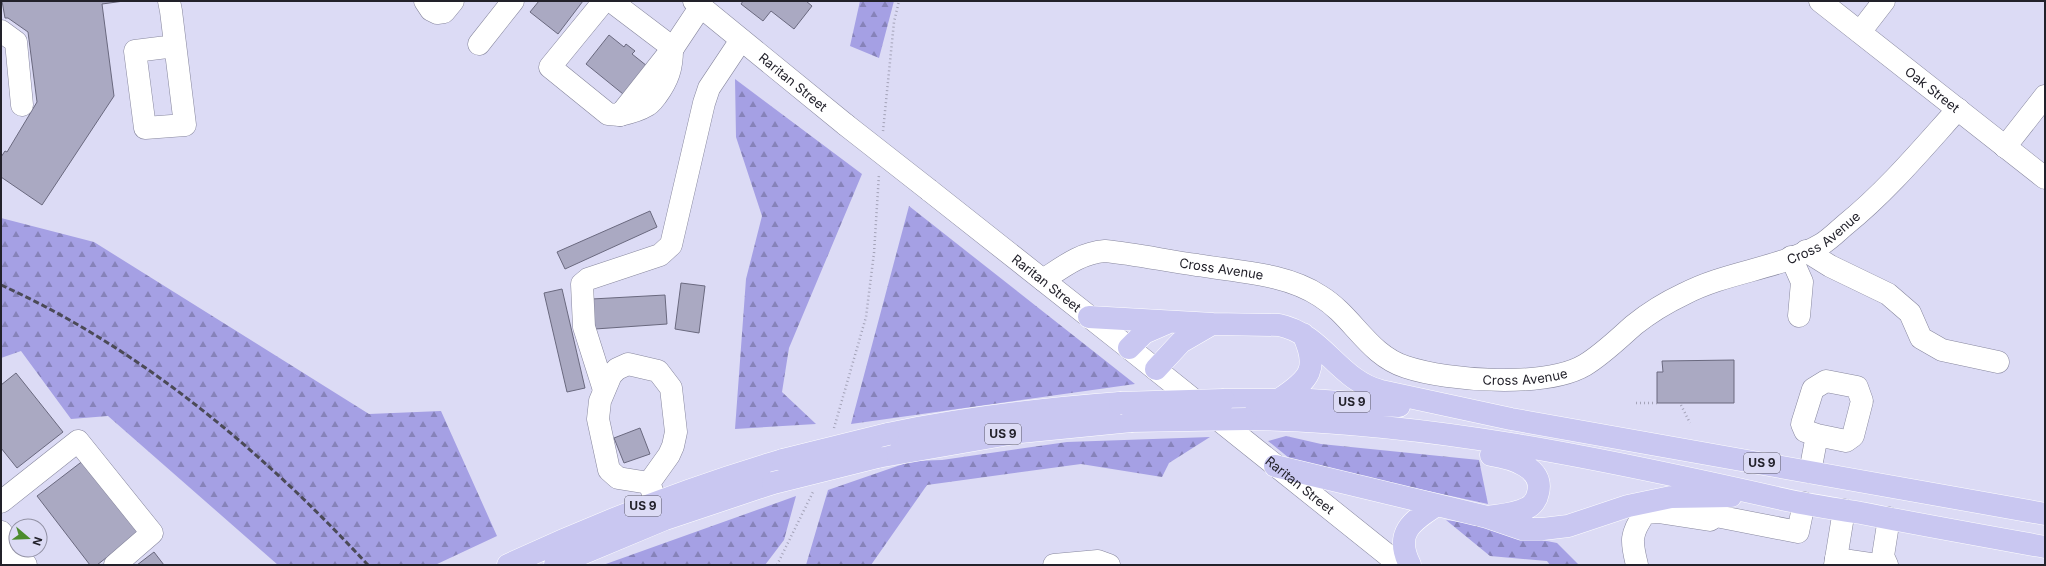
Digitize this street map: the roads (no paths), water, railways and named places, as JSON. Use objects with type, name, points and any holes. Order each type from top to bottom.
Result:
[{"type":"highway","points":[[1089,317],[1213,324],[1279,325],[1288,327],[1303,334],[1320,346],[1345,372],[1364,385],[1480,413]]},
{"type":"highway","points":[[1129,348],[1144,333],[1172,322]]},
{"type":"highway","points":[[1156,369],[1181,342],[1213,324]]},
{"type":"highway","points":[[1280,399],[1300,385],[1309,372],[1311,355],[1303,334]]},
{"type":"highway","name":"US 9","points":[[508,565],[587,529],[653,492],[695,487],[783,460],[888,434],[1005,413],[1120,402],[1280,399],[1367,403],[1480,413],[2045,514]]},
{"type":"highway","name":"US 9","points":[[555,565],[665,519],[773,483],[877,457],[1020,432],[1130,421],[1246,419],[1348,423],[1416,431],[1634,467],[1711,482],[1774,498],[2045,547]]},
{"type":"highway","points":[[1416,431],[1486,453],[1512,459],[1526,466],[1537,478],[1539,491],[1533,503],[1528,507],[1514,513],[1487,517]]},
{"type":"highway","points":[[1275,466],[1487,517],[1522,529],[1555,528],[1582,522],[1628,506],[1657,506],[1685,496],[1712,506],[1774,498]]},
{"type":"highway","points":[[1410,565],[1403,548],[1406,532],[1413,522],[1437,505]]},
{"type":"street","points":[[169,1],[175,46]]},
{"type":"street","points":[[425,1],[431,10],[437,13],[444,12],[453,1]]},
{"type":"street","points":[[479,44],[513,1]]},
{"type":"street","points":[[604,1],[550,67],[608,114],[620,115],[672,48],[697,3]]},
{"type":"street","points":[[611,1],[672,48]]},
{"type":"street","name":"Oak Street","points":[[1820,1],[2045,178]]},
{"type":"street","points":[[1860,32],[1884,1]]},
{"type":"street","name":"Raritan Street","points":[[697,3],[846,125],[1156,369],[1400,565]]},
{"type":"street","points":[[1,31],[16,42],[22,105]]},
{"type":"street","points":[[604,390],[584,327],[582,284],[585,280],[660,255],[671,245],[704,103],[709,88],[741,40]]},
{"type":"street","points":[[2006,147],[2045,96]]},
{"type":"street","name":"Cross Avenue","points":[[1043,280],[1077,258],[1086,254],[1105,251],[1276,278],[1307,288],[1326,299],[1375,350],[1398,364],[1435,374],[1518,379],[1546,377],[1573,370],[1584,365],[1615,343],[1646,317],[1686,293],[1710,283],[1798,254],[1823,244],[1873,203],[1958,110]]},
{"type":"street","points":[[1799,316],[1802,282],[1798,254],[1830,266],[1888,294],[1910,313],[1921,338],[1942,350],[1998,362]]},
{"type":"street","points":[[628,364],[658,371],[670,388],[676,432],[673,446],[653,492],[618,478],[609,470],[598,419],[600,402],[611,375],[617,369],[628,364]]},
{"type":"street","points":[[1810,472],[1817,435]]},
{"type":"street","points":[[1,502],[78,441],[152,533],[115,565]]},
{"type":"street","points":[[1712,506],[1798,532],[1804,503]]},
{"type":"street","points":[[1638,565],[1632,542],[1637,525],[1645,513],[1657,506]]},
{"type":"street","points":[[1844,510],[1836,562],[1877,565]]},
{"type":"street","points":[[1887,565],[1883,556],[1889,518]]},
{"type":"street","points":[[1,532],[16,561]]},
{"type":"street","points":[[1054,565],[1098,561],[1109,565]]},
{"type":"railway","points":[[1,285],[53,311],[103,340],[152,372],[198,407],[287,483],[368,565]]}]
